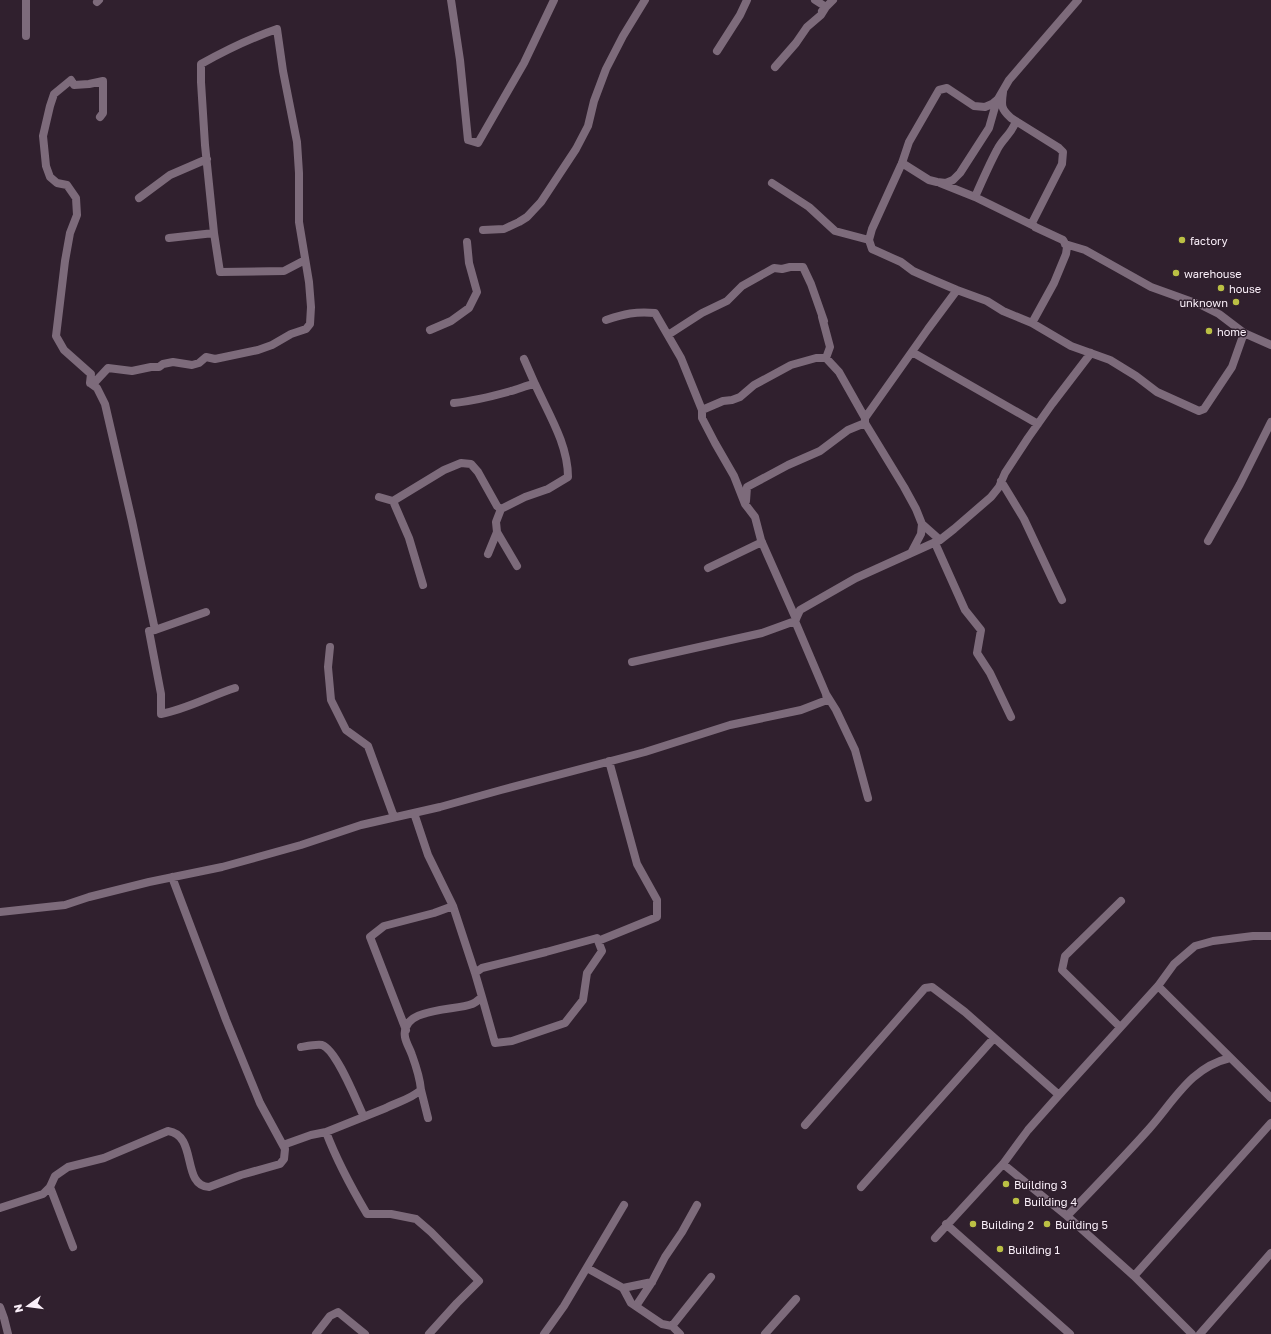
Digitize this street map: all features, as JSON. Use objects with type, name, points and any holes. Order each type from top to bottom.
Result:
[{"type":"street","points":[[26,0],[26,36]]},
{"type":"street","points":[[450,0],[460,60],[468,140],[478,143],[524,63],[554,0]]},
{"type":"street","points":[[482,230],[504,229],[509,227],[527,217],[541,202],[563,166],[576,149],[588,126],[594,101],[606,70],[623,36],[645,0]]},
{"type":"street","points":[[716,51],[740,15],[747,0]]},
{"type":"street","points":[[776,67],[807,27],[821,15],[826,7],[815,0]]},
{"type":"street","points":[[821,15],[823,9],[833,0]]},
{"type":"street","points":[[902,163],[929,180],[946,183],[953,180],[960,173],[988,128],[998,99],[1014,75],[1078,0]]},
{"type":"street","points":[[90,383],[95,382],[108,368],[132,371],[159,367],[163,364],[173,362],[192,365],[199,363],[206,357],[215,359],[254,351],[272,345],[286,337],[306,329],[310,324],[311,299],[305,260],[299,222],[300,173],[297,142],[283,71],[277,29],[228,49],[201,64],[206,159],[214,233],[220,272],[284,271],[305,260]]},
{"type":"street","points":[[90,383],[91,374],[64,350],[56,336],[65,261],[70,233],[77,215],[76,198],[67,185],[57,183],[50,177],[46,166],[43,136],[54,94],[71,80],[74,85],[103,81],[103,113],[100,117]]},
{"type":"street","points":[[998,99],[992,104],[979,107],[974,106],[947,88],[939,90],[909,142],[902,163],[872,229],[869,240],[872,249],[901,262],[913,271],[987,301],[1003,312],[1032,322],[1071,346],[1110,360],[1136,376],[1157,392],[1199,411],[1204,408],[1232,367],[1244,333]]},
{"type":"street","points":[[1003,91],[1001,105],[1005,113],[1063,152],[1062,164],[1032,223],[1034,226]]},
{"type":"street","points":[[975,197],[997,149],[1010,134],[1016,121]]},
{"type":"street","points":[[138,198],[170,175],[206,159]]},
{"type":"street","points":[[939,182],[975,197],[1034,226],[1035,228],[1063,240],[1066,247],[1066,254],[1063,262],[1054,283],[1032,322]]},
{"type":"street","points":[[772,183],[809,208],[835,230],[869,240]]},
{"type":"street","points":[[169,238],[214,233]]},
{"type":"street","points":[[430,330],[450,321],[469,308],[477,292],[469,263],[467,242]]},
{"type":"street","points":[[1065,244],[1085,250],[1151,287],[1201,305],[1219,314],[1244,333],[1271,345]]},
{"type":"street","points":[[668,335],[702,312],[727,301],[742,286],[774,268],[782,269],[790,267],[803,267],[811,284],[830,347],[826,358]]},
{"type":"street","points":[[745,504],[747,486],[788,465],[820,451],[848,430],[865,420],[957,290]]},
{"type":"street","points":[[606,320],[627,313],[655,313],[681,358],[702,410],[702,418],[734,476],[745,504],[755,517],[762,542],[826,694],[836,710],[855,750],[868,798]]},
{"type":"street","points":[[912,352],[1038,424]]},
{"type":"street","points":[[632,662],[762,634],[795,620],[800,610],[856,578],[938,541],[954,530],[991,497],[999,486],[1012,462],[1038,424],[1091,353]]},
{"type":"street","points":[[702,410],[723,401],[740,397],[754,385],[791,365],[816,358],[826,358],[839,372],[916,508],[922,524],[938,541],[965,610],[981,630],[977,653],[990,673],[1011,717]]},
{"type":"street","points":[[517,566],[497,532],[496,522],[501,509],[548,489],[568,477],[568,466],[556,427],[524,359]]},
{"type":"street","points":[[90,383],[97,388],[106,404],[155,630]]},
{"type":"street","points":[[454,403],[467,402],[535,384]]},
{"type":"street","points":[[1208,541],[1240,484],[1271,422]]},
{"type":"street","points":[[379,497],[393,501],[444,470],[461,463],[471,464],[478,472],[497,506],[501,509]]},
{"type":"street","points":[[1001,481],[1024,519],[1062,600]]},
{"type":"street","points":[[393,501],[409,538],[423,585]]},
{"type":"street","points":[[911,553],[921,534],[922,524]]},
{"type":"street","points":[[488,554],[497,532]]},
{"type":"street","points":[[708,568],[762,542]]},
{"type":"street","points":[[206,612],[149,631],[161,694],[161,714],[177,711],[235,688]]},
{"type":"street","points":[[330,646],[328,667],[331,700],[346,730],[368,746],[394,817]]},
{"type":"street","points":[[1,910],[65,905],[89,897],[172,877],[222,867],[301,845],[361,825],[440,807],[609,762],[730,725],[801,710],[827,700],[826,694]]},
{"type":"street","points":[[598,942],[657,917],[657,900],[636,864],[609,762]]},
{"type":"street","points":[[414,813],[428,855],[453,906],[475,973],[495,1043],[512,1041],[565,1023],[583,1000],[586,973],[602,951],[597,938],[482,968],[475,973]]},
{"type":"street","points":[[0,1208],[43,1194],[50,1187],[55,1176],[68,1167],[104,1158],[168,1131],[174,1132],[180,1136],[187,1149],[194,1176],[199,1184],[204,1187],[209,1187],[241,1175],[280,1164],[284,1159],[285,1149],[260,1103],[228,1027],[172,877]]},
{"type":"street","points":[[1120,1027],[1062,970],[1065,956],[1121,901]]},
{"type":"street","points":[[406,1030],[370,937],[384,926],[434,913],[453,906]]},
{"type":"street","points":[[935,1238],[946,1224],[1003,1164],[1028,1130],[1158,986],[1174,964],[1195,946],[1213,940],[1253,936],[1271,936]]},
{"type":"street","points":[[1158,986],[1271,1098]]},
{"type":"street","points":[[805,1125],[925,988],[932,988],[965,1012],[1059,1095]]},
{"type":"street","points":[[428,1118],[420,1090],[420,1082],[414,1059],[405,1037],[406,1026],[414,1017],[473,1004],[482,997]]},
{"type":"street","points":[[861,1187],[994,1038]]},
{"type":"street","points":[[301,1047],[322,1045],[331,1051],[346,1077],[364,1117]]},
{"type":"street","points":[[1067,1216],[1149,1128],[1188,1082],[1206,1067],[1217,1061],[1230,1058]]},
{"type":"street","points":[[283,1145],[311,1135],[326,1132],[395,1103],[412,1098],[420,1090]]},
{"type":"street","points":[[1134,1276],[1271,1123]]},
{"type":"street","points":[[326,1132],[343,1172],[367,1214],[391,1214],[416,1219],[431,1232],[479,1282],[456,1303],[429,1334]]},
{"type":"street","points":[[1003,1164],[1067,1216],[1134,1276],[1192,1334]]},
{"type":"street","points":[[50,1187],[73,1247]]},
{"type":"street","points":[[544,1334],[564,1306],[624,1205]]},
{"type":"street","points":[[636,1306],[652,1282],[665,1257],[682,1232],[697,1205]]},
{"type":"street","points":[[946,1224],[1070,1334]]},
{"type":"street","points":[[1200,1334],[1271,1253]]},
{"type":"street","points":[[587,1268],[623,1288],[631,1303],[662,1324],[672,1326],[680,1334]]},
{"type":"street","points":[[672,1326],[711,1277]]},
{"type":"street","points":[[623,1288],[652,1282]]},
{"type":"street","points":[[765,1334],[796,1299]]},
{"type":"street","points":[[0,1307],[8,1334]]},
{"type":"street","points":[[316,1334],[330,1316],[338,1312],[365,1334]]},
{"type":"place","name":"factory","points":[[1182,240]]},
{"type":"place","name":"warehouse","points":[[1176,273]]},
{"type":"place","name":"house","points":[[1221,288]]},
{"type":"place","name":"unknown","points":[[1236,302]]},
{"type":"place","name":"home","points":[[1209,331]]},
{"type":"place","name":"Building 3","points":[[1006,1184]]},
{"type":"place","name":"Building 4","points":[[1016,1201]]},
{"type":"place","name":"Building 2","points":[[973,1224]]},
{"type":"place","name":"Building 5","points":[[1047,1224]]},
{"type":"place","name":"Building 1","points":[[1000,1249]]}]
